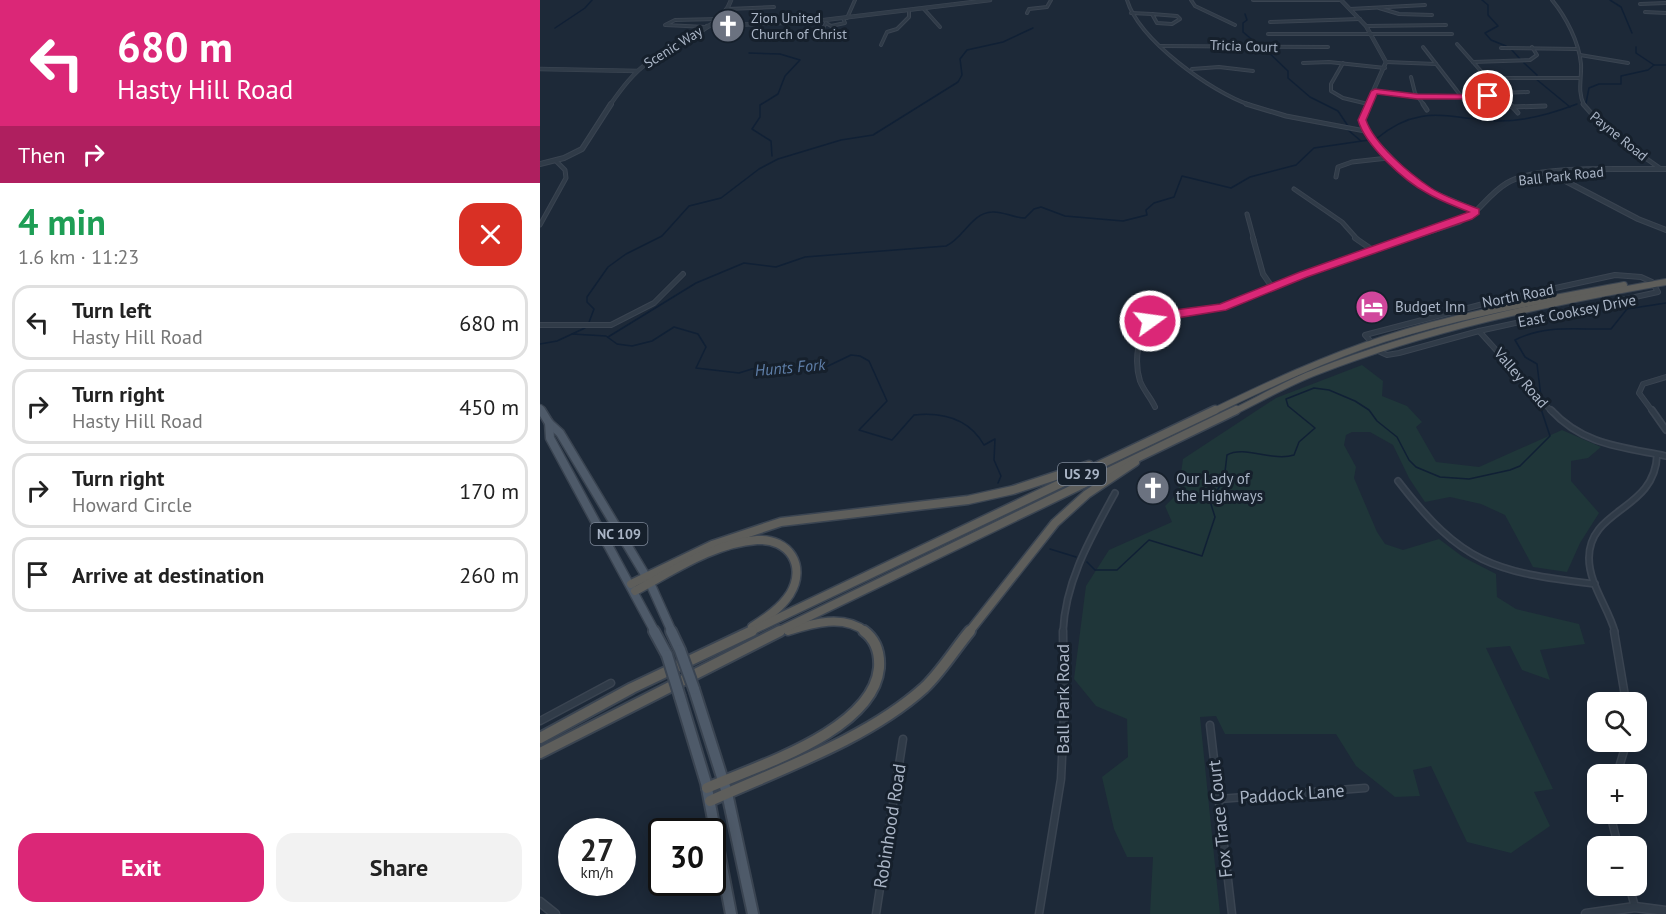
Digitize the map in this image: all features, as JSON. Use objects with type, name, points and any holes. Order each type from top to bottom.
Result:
[{"type":"highway","name":"US 29","points":[[540,738],[632,688],[1285,377],[1480,313],[1651,282],[1666,277]]},
{"type":"highway","name":"US 29","points":[[1651,282],[1666,282]]},
{"type":"highway","name":"US 29","points":[[540,753],[618,710],[1169,441],[1274,390],[1374,347]]},
{"type":"highway","points":[[633,587],[711,545],[781,522],[968,500],[1013,490],[1069,473],[1149,441]]},
{"type":"highway","points":[[710,801],[847,738],[896,711],[926,686],[1055,523],[1087,494],[1169,441]]},
{"type":"highway","points":[[647,580],[716,550],[741,542],[774,541],[789,548],[796,557],[798,569],[796,583],[789,596],[759,623],[722,645]]},
{"type":"highway","points":[[707,788],[816,738],[840,723],[861,707],[875,687],[880,668],[879,651],[873,637],[861,627],[847,623],[826,622],[802,626],[750,645]]},
{"type":"main road","name":"NC 109","points":[[540,408],[549,423],[560,433],[647,580],[680,650],[724,780],[753,914]]},
{"type":"main road","name":"NC 109","points":[[549,423],[550,438],[633,587],[667,655],[694,736],[707,788],[731,914]]},
{"type":"street","name":"Scenic Way","points":[[540,164],[571,155],[585,145],[617,92],[637,71],[657,56],[718,19],[728,9],[731,0]]},
{"type":"street","points":[[845,18],[855,0]]},
{"type":"street","points":[[718,19],[672,20],[665,25],[826,22],[990,0]]},
{"type":"street","points":[[1027,13],[1029,9],[1047,8],[1051,0]]},
{"type":"street","points":[[1128,0],[1131,13],[1160,46],[1224,93],[1255,107],[1365,131]]},
{"type":"street","points":[[1191,0],[1195,6],[1235,25]]},
{"type":"street","points":[[1253,0],[1341,0],[1366,26],[1386,62],[1362,120],[1365,131],[1388,158],[1429,191],[1476,212]]},
{"type":"street","name":"Payne Road","points":[[1552,0],[1559,8],[1580,55],[1579,95],[1588,113],[1663,169]]},
{"type":"street","points":[[1640,4],[1666,3]]},
{"type":"street","points":[[1350,9],[1425,5]]},
{"type":"street","points":[[728,9],[774,7]]},
{"type":"street","points":[[923,8],[940,27]]},
{"type":"street","points":[[1379,8],[1400,14],[1432,15]]},
{"type":"street","points":[[881,45],[887,32],[897,29],[909,17],[909,10]]},
{"type":"street","points":[[1645,12],[1666,13]]},
{"type":"street","points":[[1131,13],[1151,13],[1180,19],[1172,24],[1157,22],[1151,13]]},
{"type":"street","points":[[1270,22],[1360,19]]},
{"type":"street","points":[[685,26],[692,20]]},
{"type":"street","points":[[826,22],[823,28],[828,38]]},
{"type":"street","points":[[1366,26],[1446,25]]},
{"type":"street","points":[[1268,34],[1372,36],[1452,34]]},
{"type":"street","points":[[1457,44],[1518,113]]},
{"type":"street","name":"Tricia Court","points":[[1160,46],[1328,47]]},
{"type":"street","points":[[1423,47],[1472,110]]},
{"type":"street","points":[[1501,48],[1577,49]]},
{"type":"street","points":[[1473,62],[1530,60],[1537,55],[1532,48]]},
{"type":"street","points":[[1580,55],[1628,63]]},
{"type":"street","points":[[1386,62],[1436,64]]},
{"type":"street","points":[[1303,63],[1343,63],[1385,68]]},
{"type":"street","points":[[1343,63],[1331,84],[1331,91],[1343,98],[1368,104]]},
{"type":"street","points":[[1192,69],[1224,67],[1253,71]]},
{"type":"street","points":[[540,69],[637,71]]},
{"type":"street","points":[[1411,78],[1417,96],[1427,110]]},
{"type":"street","points":[[1486,78],[1580,78]]},
{"type":"street","points":[[1375,91],[1417,96],[1503,96]]},
{"type":"street","points":[[1500,93],[1528,92]]},
{"type":"street","points":[[1512,107],[1545,106]]},
{"type":"street","points":[[1336,177],[1336,171],[1342,165],[1388,158]]},
{"type":"street","points":[[540,225],[566,178],[565,170],[556,161]]},
{"type":"street","name":"Ball Park Road","points":[[1155,407],[1150,395],[1143,388],[1138,370],[1141,335],[1149,321],[1162,315],[1222,308],[1374,250],[1460,222],[1476,212],[1510,181],[1553,174],[1663,169]]},
{"type":"street","points":[[1553,174],[1638,219],[1666,230]]},
{"type":"street","points":[[1294,189],[1342,222],[1355,238],[1374,250]]},
{"type":"street","points":[[1247,214],[1263,274],[1272,287]]},
{"type":"street","points":[[540,325],[611,325],[654,303],[683,274]]},
{"type":"street","name":"East Cooksey Drive","points":[[1479,331],[1656,295],[1658,292],[1651,282]]},
{"type":"street","points":[[1374,347],[1387,355],[1479,331]]},
{"type":"street","name":"Valley Road","points":[[1479,331],[1566,427],[1596,441],[1666,456]]},
{"type":"street","points":[[1666,377],[1643,384],[1639,393],[1666,429]]},
{"type":"street","points":[[1624,692],[1614,627],[1595,584],[1590,568],[1589,549],[1595,533],[1652,485],[1657,471],[1657,455]]},
{"type":"street","points":[[1398,481],[1441,535],[1488,565],[1532,577],[1595,584]]},
{"type":"street","name":"Ball Park Road","points":[[1039,914],[1054,842],[1063,767],[1063,653],[1066,605],[1081,560],[1115,493]]},
{"type":"street","points":[[540,721],[612,683]]},
{"type":"street","name":"Fox Trace Court","points":[[1210,724],[1232,914]]},
{"type":"street","name":"Robinhood Road","points":[[876,914],[903,739]]},
{"type":"street","name":"Paddock Lane","points":[[1219,799],[1338,792],[1365,788]]},
{"type":"street","points":[[1632,896],[1635,907]]},
{"type":"street","points":[[540,902],[555,914]]},
{"type":"street","points":[[1586,914],[1635,907],[1666,911]]},
{"type":"green space","points":[[1362,365],[1383,381],[1382,396],[1407,406],[1422,422],[1416,427],[1436,462],[1479,467],[1562,430],[1601,447],[1588,458],[1571,461],[1571,481],[1599,513],[1580,543],[1567,572],[1533,567],[1505,515],[1481,504],[1450,497],[1425,502],[1409,478],[1393,445],[1370,432],[1352,432],[1346,435],[1344,445],[1356,467],[1354,478],[1377,532],[1385,544],[1403,550],[1439,539],[1463,557],[1496,574],[1497,597],[1516,609],[1579,624],[1585,644],[1540,650],[1550,680],[1522,670],[1510,646],[1486,648],[1553,789],[1534,792],[1550,826],[1511,853],[1467,842],[1431,766],[1413,770],[1420,796],[1395,797],[1356,766],[1336,734],[1225,734],[1216,716],[1200,717],[1220,914],[1150,914],[1153,857],[1127,857],[1114,829],[1102,777],[1128,757],[1127,719],[1096,706],[1074,679],[1086,586],[1109,550],[1172,522],[1165,506],[1178,493],[1183,459],[1276,398]]},
{"type":"waterway","points":[[555,28],[585,8],[592,0]]},
{"type":"waterway","points":[[1482,0],[1488,5],[1488,15],[1498,26],[1485,33],[1491,40],[1506,46]]},
{"type":"waterway","points":[[1610,0],[1621,7],[1632,33]]},
{"type":"waterway","points":[[1245,14],[1247,20],[1243,23],[1243,32],[1256,43]]},
{"type":"waterway","points":[[588,325],[594,309],[587,302],[587,297],[608,267],[626,254],[662,236],[689,206],[721,198],[759,169],[778,159],[841,140],[873,135],[958,82],[962,75],[960,59],[967,50],[1003,42],[1033,28]]},
{"type":"waterway","points":[[1636,47],[1636,53],[1654,65]]},
{"type":"waterway","points":[[1265,49],[1288,71],[1288,78],[1310,97],[1338,111],[1348,126]]},
{"type":"waterway","points":[[1511,49],[1520,59]]},
{"type":"waterway","points":[[749,53],[780,54],[800,60],[785,76],[778,94],[760,105],[760,117],[752,129],[771,141],[772,156]]},
{"type":"waterway","points":[[1524,63],[1537,75]]},
{"type":"waterway","points":[[1586,103],[1589,88],[1599,84],[1621,84],[1621,76],[1648,70],[1654,65]]},
{"type":"waterway","points":[[1654,65],[1666,65]]},
{"type":"waterway","points":[[1536,79],[1569,107]]},
{"type":"waterway","points":[[1569,107],[1577,104]]},
{"type":"waterway","points":[[1376,139],[1391,128],[1420,117],[1433,115],[1495,121],[1516,120],[1569,107]]},
{"type":"waterway","points":[[1348,130],[1361,141]]},
{"type":"waterway","points":[[608,337],[696,283],[744,263],[776,267],[805,257],[946,246],[978,217],[992,212],[1025,218],[1034,209],[1041,207],[1065,216],[1123,221],[1147,215],[1146,210],[1154,203],[1174,197],[1182,176],[1231,188],[1250,177],[1296,165],[1314,148],[1369,140]]},
{"type":"waterway","name":"Hunts Fork","points":[[1541,397],[1537,364],[1525,357],[1515,340],[1550,330],[1611,329],[1627,309],[1666,303]]},
{"type":"waterway","name":"Hunts Fork","points":[[572,334],[606,336],[617,344],[632,346],[652,341],[674,327],[698,334],[706,347],[696,368],[739,373],[752,369],[826,367],[851,355],[860,356],[869,361],[887,401],[859,430],[892,440],[914,415],[925,414],[954,419],[971,429],[984,445],[995,439],[994,460],[1001,476],[998,483]]},
{"type":"waterway","name":"Hunts Fork","points":[[572,334],[585,328]]},
{"type":"waterway","name":"Hunts Fork","points":[[540,344],[557,341],[572,334]]},
{"type":"waterway","name":"Hunts Fork","points":[[1087,562],[1095,570],[1117,570],[1149,540],[1202,556],[1215,517],[1210,501],[1224,480],[1227,455],[1234,452],[1250,452],[1277,457],[1294,455],[1299,442],[1315,428],[1288,406],[1286,399],[1314,388],[1329,390],[1369,410],[1377,421],[1397,437],[1409,460],[1416,467],[1440,477],[1469,479],[1520,466],[1550,436],[1539,403]]},
{"type":"waterway","name":"Hunts Fork","points":[[1050,549],[1076,557]]},
{"type":"place","name":"Zion United Church of Christ","points":[[728,26]]},
{"type":"place","name":"Budget Inn","points":[[1372,307]]},
{"type":"place","name":"Our Lady of the Highways","points":[[1153,488]]},
{"type":"route","points":[[1150,321],[1167,314],[1222,308],[1304,274],[1469,217],[1476,212],[1429,191],[1410,178],[1388,158],[1365,131],[1362,120],[1375,91],[1417,96],[1488,96]]}]
